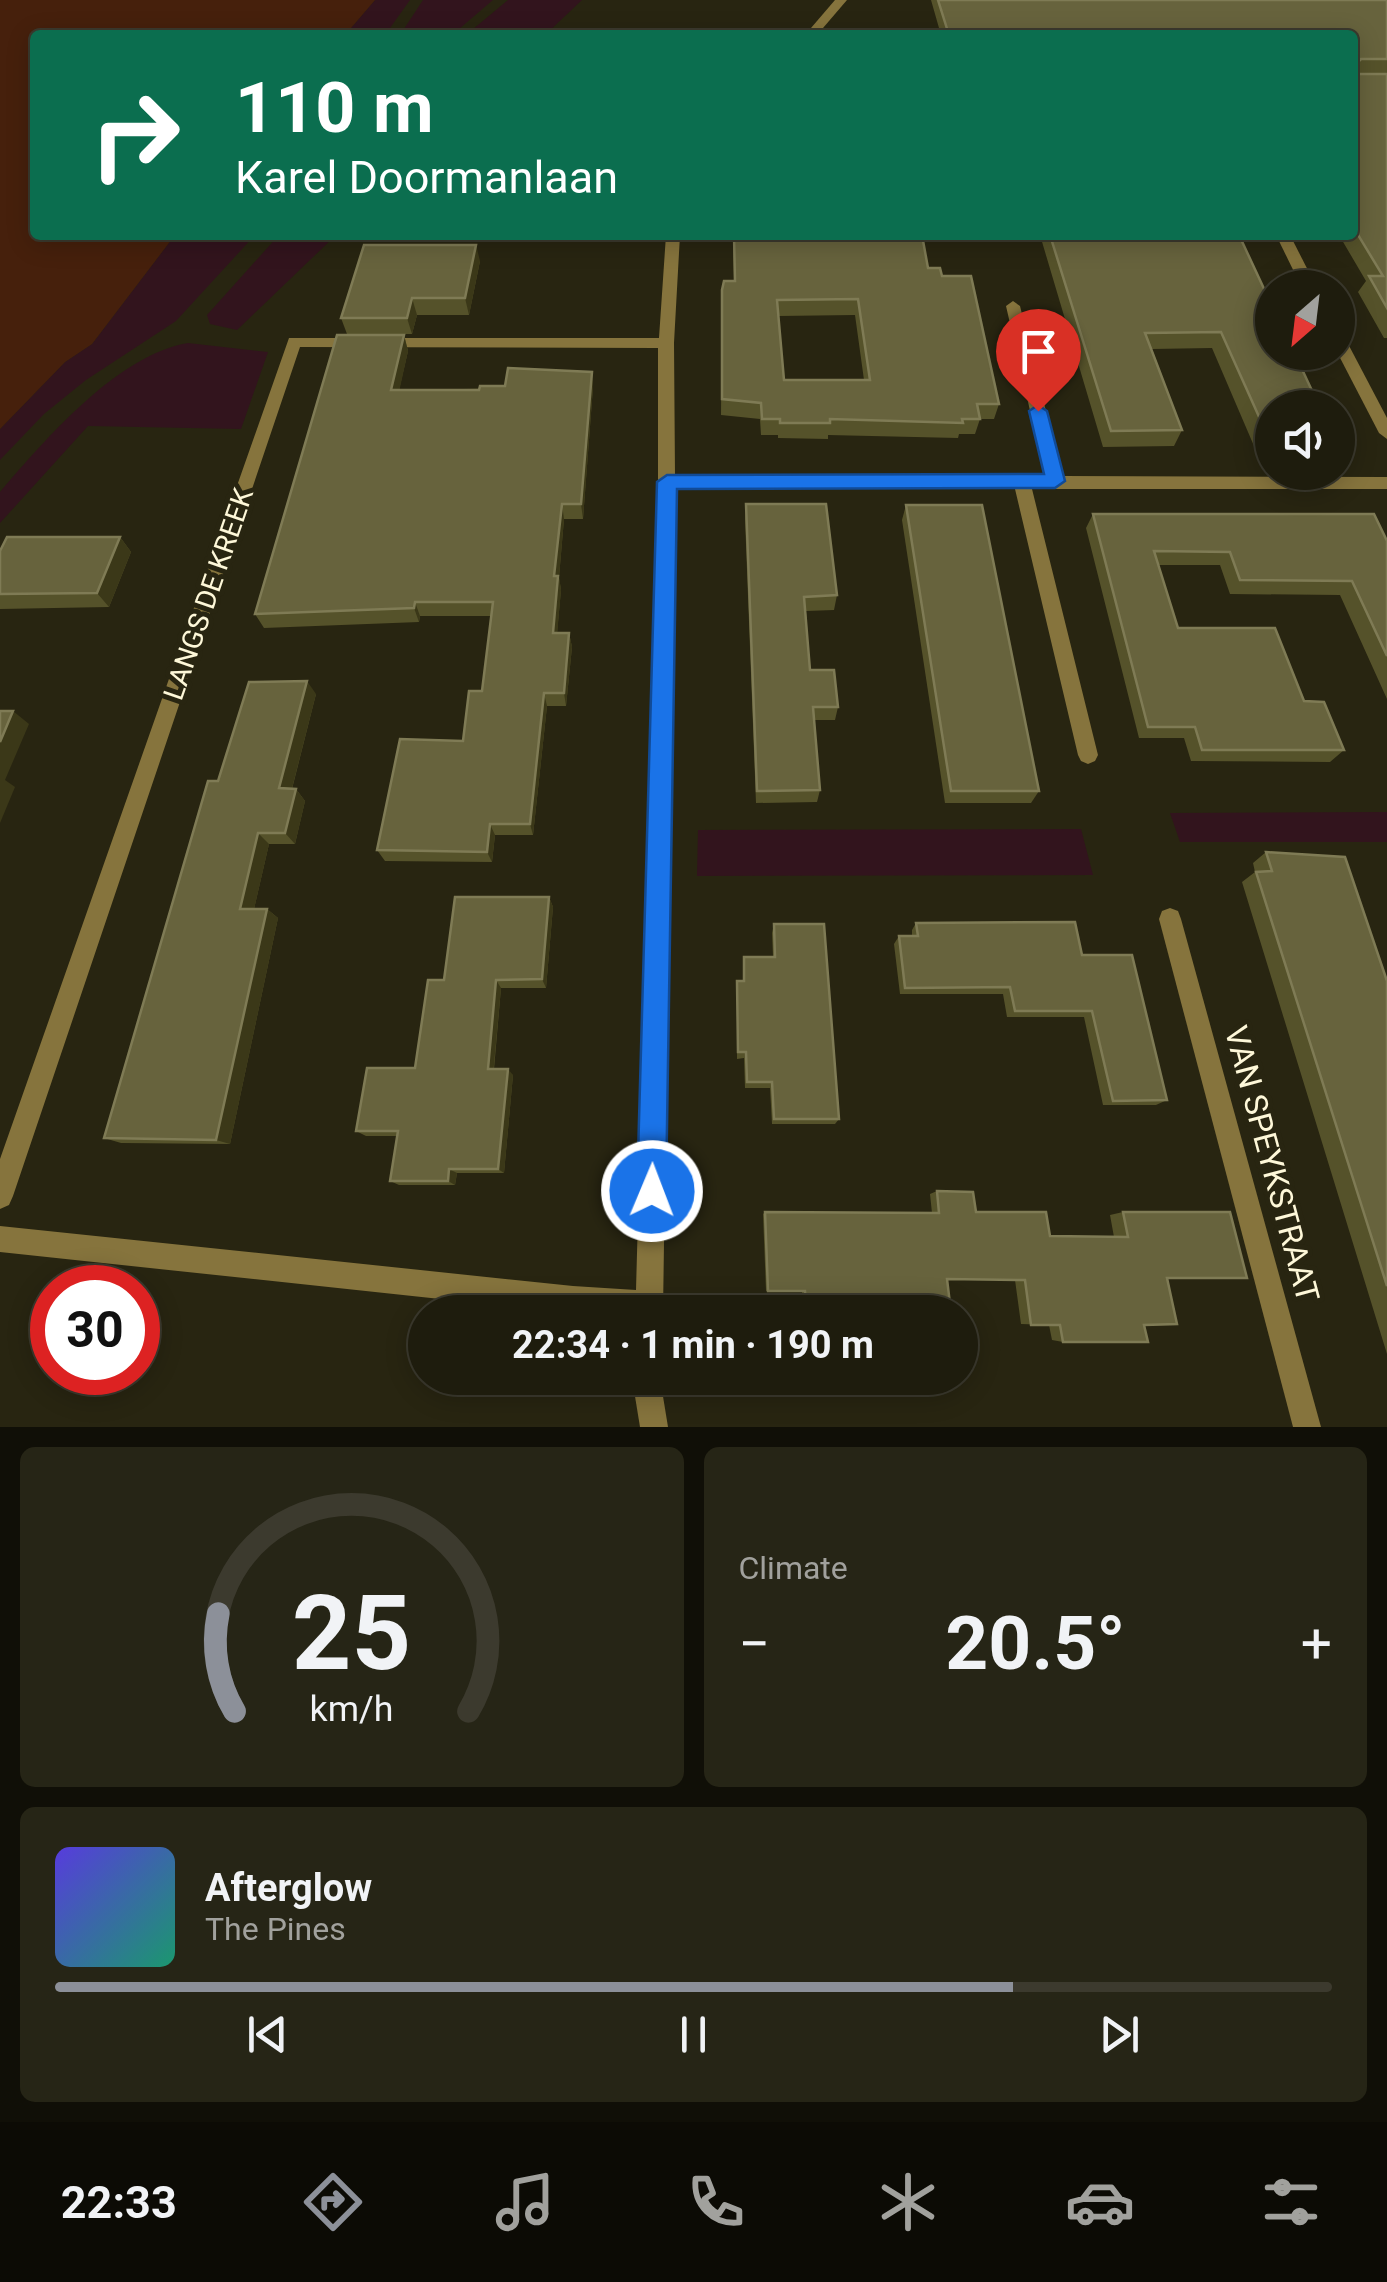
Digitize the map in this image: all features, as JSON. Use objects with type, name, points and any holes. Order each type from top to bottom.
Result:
[{"type":"street","points":[[814,30],[841,0]]},
{"type":"street","points":[[649,1295],[667,482],[666,343],[672,240]]},
{"type":"street","points":[[1286,240],[1301,270]]},
{"type":"street","points":[[1013,306],[1055,481]]},
{"type":"street","name":"LANGS DE KREEK","points":[[0,1196],[294,342],[666,343]]},
{"type":"street","points":[[1354,370],[1387,433]]},
{"type":"street","points":[[667,482],[1387,483]]},
{"type":"street","points":[[1022,482],[1088,755]]},
{"type":"street","name":"VAN SPEYKSTRAAT","points":[[1170,919],[1307,1427]]},
{"type":"street","points":[[0,1239],[526,1295]]},
{"type":"street","points":[[649,1395],[654,1427]]},
{"type":"shaded area","points":[[0,0],[375,0],[349,30],[30,30],[30,240],[171,240],[92,344],[65,362],[0,429]]},
{"type":"shaded area","points":[[375,0],[410,0],[389,30],[349,30]]},
{"type":"shaded area","points":[[423,0],[493,0],[458,30],[403,30]]},
{"type":"shaded area","points":[[508,0],[582,0],[550,30],[472,30]]},
{"type":"shaded area","points":[[171,240],[250,240],[176,321],[86,380],[44,414],[0,460],[0,429],[65,362],[92,344]]},
{"type":"shaded area","points":[[274,240],[331,240],[237,330],[210,324],[207,315]]},
{"type":"shaded area","points":[[188,343],[268,352],[241,429],[88,426],[0,523],[0,492],[85,402],[135,364]]},
{"type":"shaded area","points":[[1387,812],[1387,842],[1180,842],[1170,813]]},
{"type":"shaded area","points":[[1081,829],[1093,875],[697,876],[698,830]]},
{"type":"building","points":[[938,0],[1387,0],[1387,59],[1358,62],[1358,30],[947,30]]},
{"type":"building","points":[[1358,74],[1387,74],[1387,308],[1369,276],[1383,276],[1358,235]]},
{"type":"building","points":[[734,240],[923,240],[928,268],[940,268],[942,276],[971,276],[999,404],[977,404],[980,419],[962,419],[963,423],[830,419],[830,423],[780,423],[780,419],[762,419],[761,403],[722,399],[724,281],[735,281]],"holes":[[[858,299],[870,380],[784,380],[777,300]]]},
{"type":"building","points":[[1052,240],[1241,240],[1255,270],[1255,370],[1302,370],[1312,390],[1255,390],[1255,408],[1221,332],[1145,333],[1182,430],[1111,431]]},
{"type":"building","points":[[364,245],[476,245],[465,298],[412,298],[407,318],[341,318]]},
{"type":"building","points":[[337,335],[404,335],[391,390],[479,390],[480,386],[505,386],[508,368],[592,372],[581,504],[562,504],[554,576],[558,576],[553,633],[569,633],[564,693],[544,693],[530,824],[490,824],[487,852],[377,850],[400,739],[463,741],[469,691],[482,691],[493,602],[415,602],[414,608],[255,614]]},
{"type":"building","points":[[746,504],[826,504],[837,595],[804,597],[810,670],[834,670],[838,707],[813,707],[820,790],[757,791]]},
{"type":"building","points":[[906,505],[982,505],[1039,791],[951,791]]},
{"type":"building","points":[[1093,514],[1374,514],[1387,541],[1387,656],[1352,581],[1240,580],[1230,552],[1154,551],[1178,628],[1275,628],[1304,701],[1324,702],[1344,750],[1202,750],[1195,727],[1148,727]]},
{"type":"building","points":[[7,537],[120,537],[97,593],[0,594],[0,551]]},
{"type":"building","points":[[307,681],[279,788],[296,789],[285,833],[258,833],[240,909],[267,909],[216,1140],[104,1138],[208,781],[218,781],[249,682]]},
{"type":"building","points":[[0,711],[13,711],[0,742]]},
{"type":"building","points":[[1266,852],[1345,857],[1387,981],[1387,1286],[1256,872],[1272,871]]},
{"type":"building","points":[[455,897],[549,897],[542,979],[496,980],[488,1069],[508,1069],[498,1169],[449,1169],[448,1181],[390,1181],[398,1131],[356,1131],[367,1068],[415,1068],[428,980],[444,980]]},
{"type":"building","points":[[1075,922],[1082,955],[1132,955],[1167,1100],[1113,1101],[1092,1011],[1015,1011],[1010,987],[905,988],[899,936],[918,936],[916,923]]},
{"type":"building","points":[[774,924],[824,924],[839,1119],[774,1119],[772,1082],[747,1082],[746,1052],[738,1052],[737,981],[744,981],[744,957],[775,957]]},
{"type":"building","points":[[937,1191],[973,1192],[976,1212],[1046,1212],[1050,1236],[1128,1237],[1123,1212],[1230,1212],[1247,1278],[1167,1278],[1177,1324],[1144,1325],[1148,1342],[1063,1342],[1060,1325],[1031,1325],[1025,1280],[947,1279],[949,1295],[805,1295],[805,1291],[768,1291],[765,1212],[939,1213]]},
{"type":"route","points":[[652,1191],[667,482],[1055,481],[1038,411]]}]
